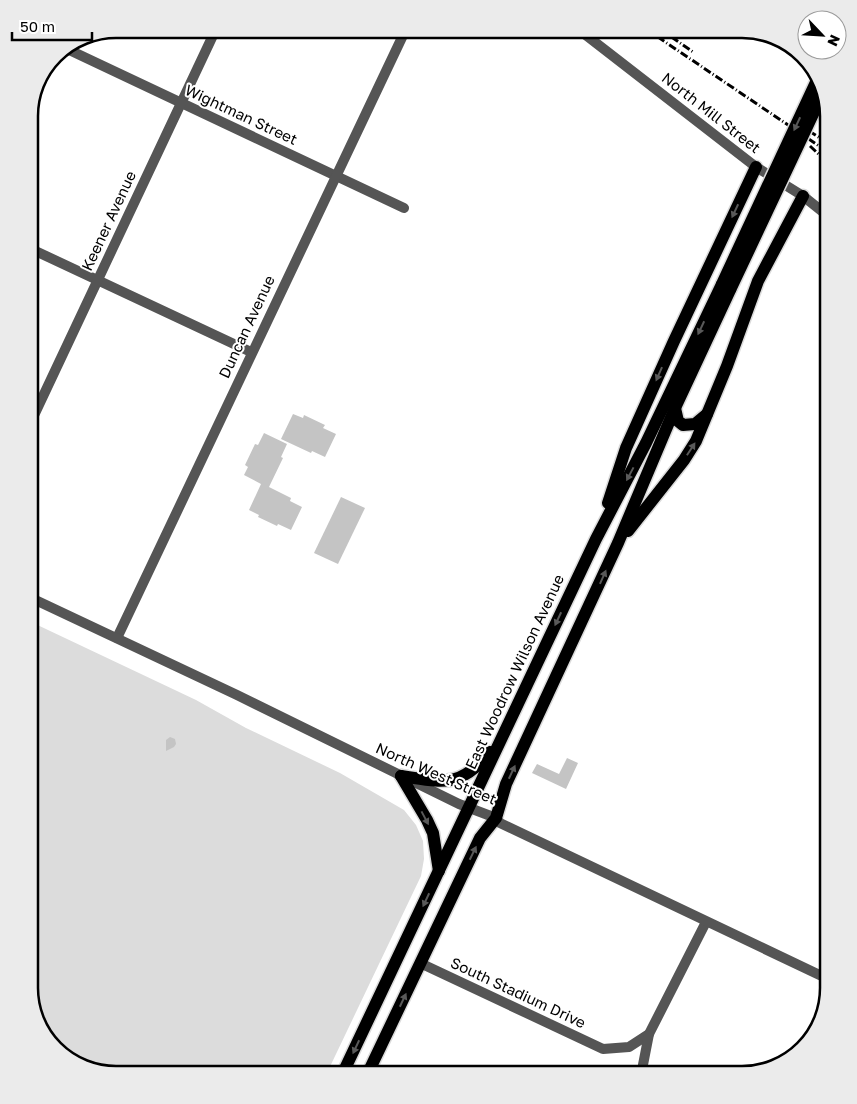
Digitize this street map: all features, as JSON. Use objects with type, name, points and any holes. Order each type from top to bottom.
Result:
[{"type":"main road","points":[[371,1066],[480,838],[496,818],[506,784],[618,543],[726,286],[814,87]]},
{"type":"main road","points":[[726,286],[818,102]]},
{"type":"main road","points":[[596,539],[626,448],[756,167]]},
{"type":"main road","points":[[618,543],[684,460],[696,441],[731,356],[758,280],[803,196]]},
{"type":"main road","name":"East Woodrow Wilson Avenue","points":[[346,1066],[596,539],[726,286]]},
{"type":"main road","points":[[675,408],[678,420],[683,425],[695,424],[707,414]]},
{"type":"main road","points":[[401,776],[442,782],[455,779],[478,767],[503,737]]},
{"type":"main road","points":[[401,776],[427,820],[432,833],[439,871]]},
{"type":"street","name":"Keener Avenue","points":[[38,407],[212,38]]},
{"type":"street","name":"Duncan Avenue","points":[[117,638],[402,38]]},
{"type":"street","name":"North Mill Street","points":[[590,38],[756,167],[803,196],[820,210]]},
{"type":"street","name":"Wightman Street","points":[[72,51],[404,208]]},
{"type":"street","points":[[38,252],[252,352]]},
{"type":"street","name":"North West Street","points":[[37,601],[237,695],[469,809],[496,818],[500,823],[820,975]]},
{"type":"street","points":[[643,1066],[649,1034],[706,922]]},
{"type":"street","name":"South Stadium Drive","points":[[420,963],[603,1049],[629,1047],[649,1034]]},
{"type":"shaded area","points":[[37,625],[196,700],[246,728],[340,773],[404,810],[416,825],[423,841],[424,859],[421,876],[330,1066],[105,1066],[86,1061],[77,1056],[64,1047],[51,1032],[43,1018],[38,999]]},
{"type":"building","points":[[293,414],[303,418],[304,415],[325,425],[323,428],[336,434],[325,457],[312,451],[311,453],[281,439]]},
{"type":"building","points":[[264,433],[287,444],[281,457],[283,458],[269,487],[291,498],[290,501],[302,507],[291,530],[258,517],[259,515],[249,510],[261,484],[244,475],[248,467],[245,465],[255,444],[258,445]]},
{"type":"building","points":[[341,497],[365,508],[338,564],[314,553]]},
{"type":"building","points":[[170,737],[175,739],[176,744],[166,751],[166,740]]},
{"type":"building","points":[[567,758],[578,763],[566,789],[532,773],[537,764],[559,774]]},
{"type":"railway","points":[[659,38],[820,147]]},
{"type":"railway","points":[[673,38],[693,52]]},
{"type":"railway","points":[[809,131],[820,138]]},
{"type":"railway","points":[[810,146],[820,155]]}]
